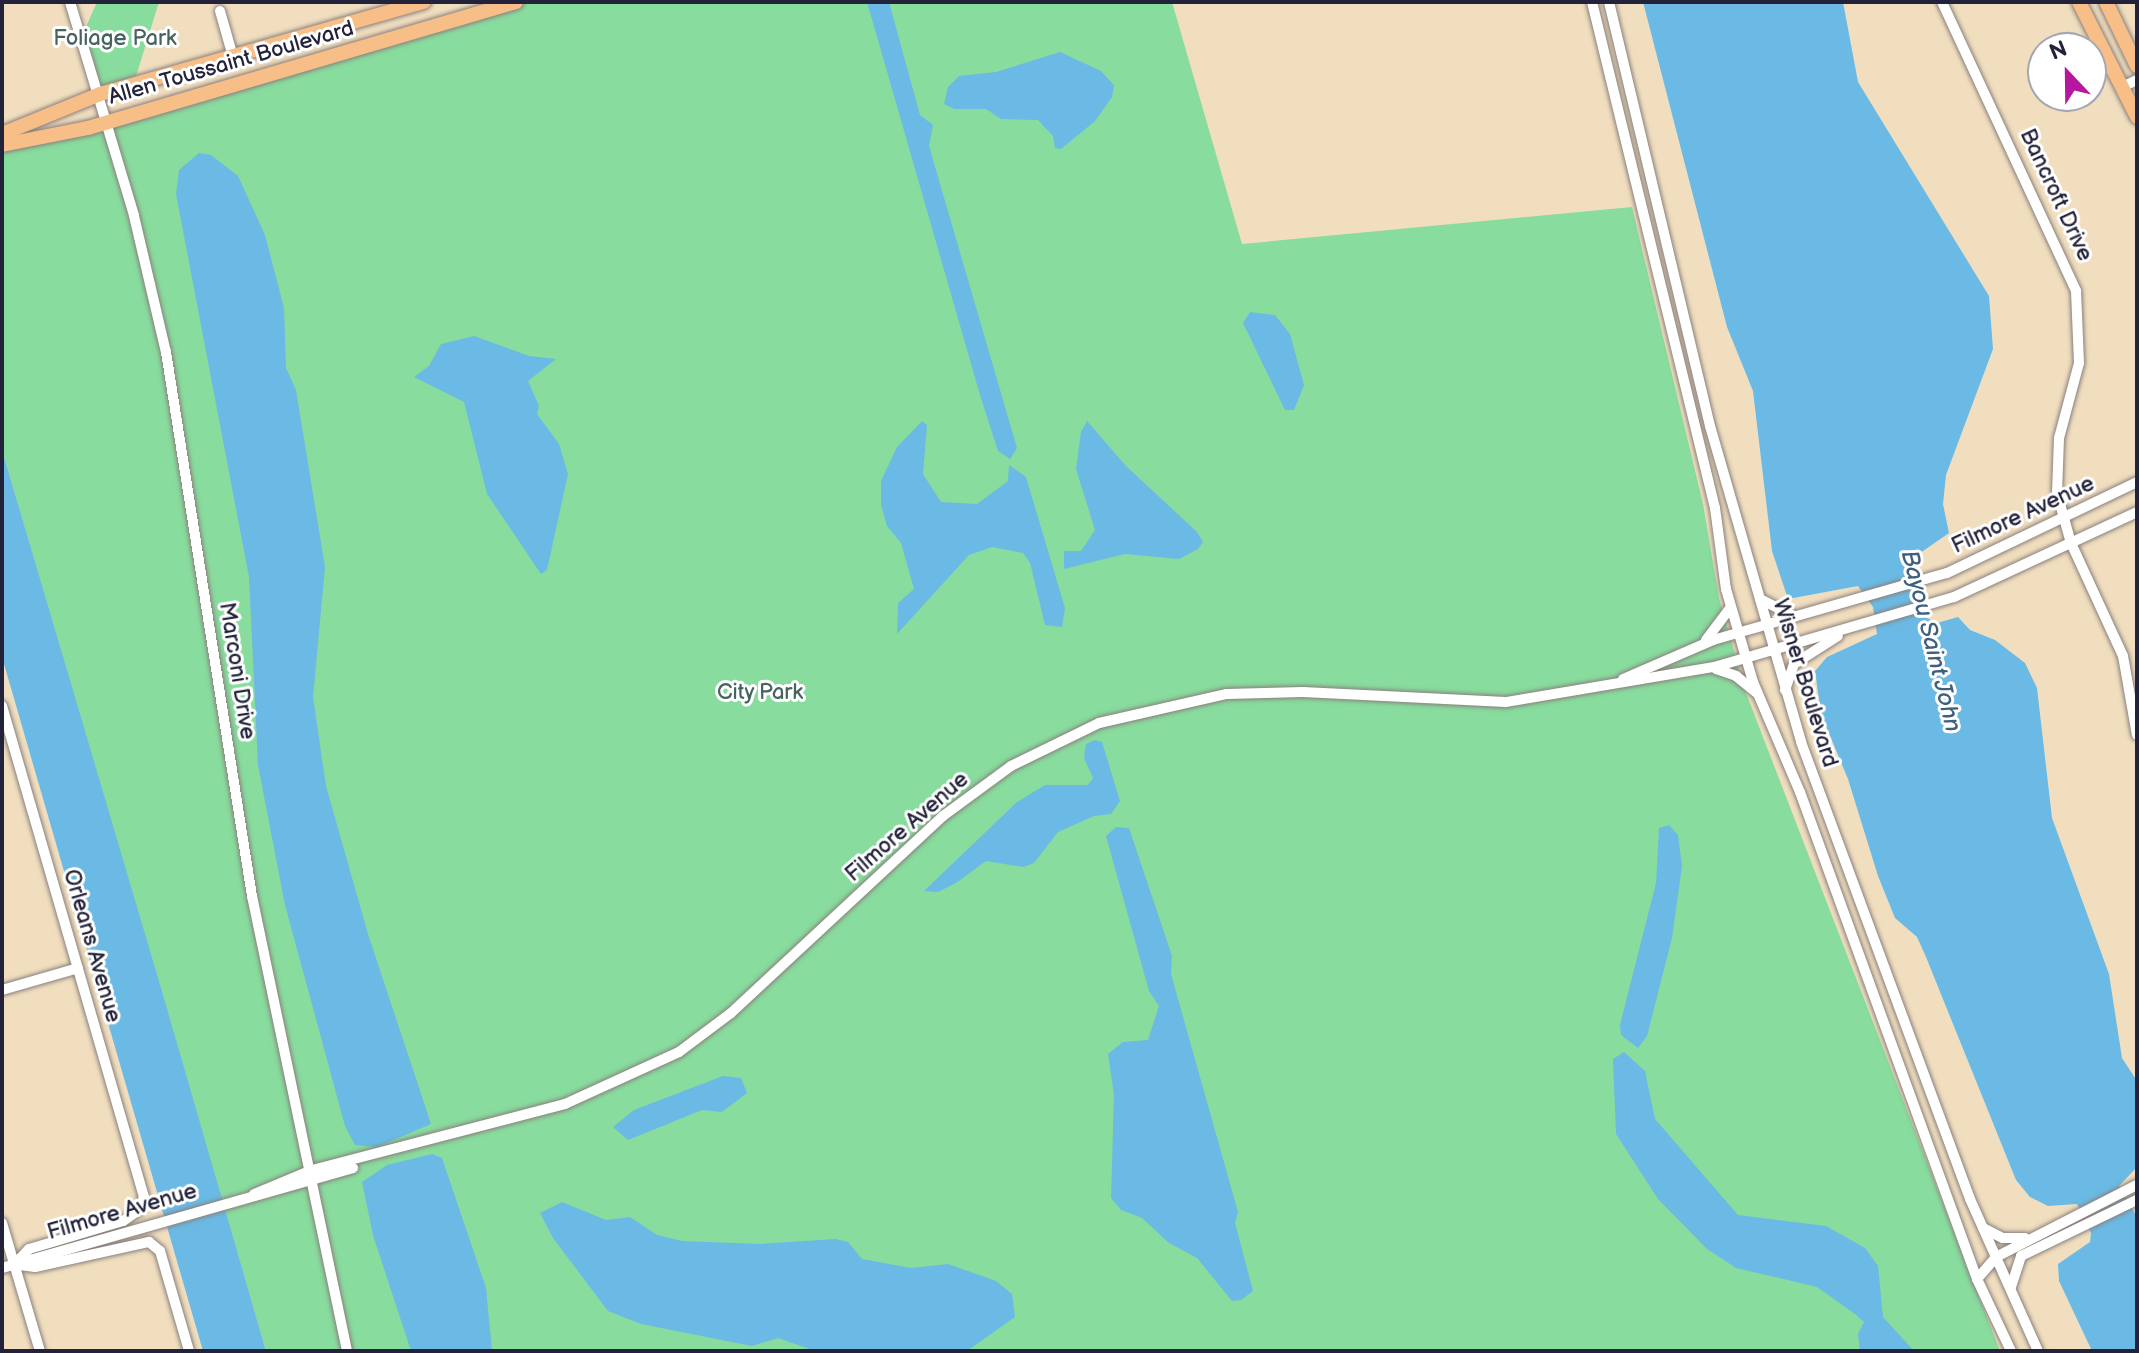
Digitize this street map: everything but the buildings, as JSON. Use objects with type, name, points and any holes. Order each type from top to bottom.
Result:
[{"type":"main road","name":"Allen Toussaint Boulevard","points":[[2,134],[100,94],[177,74],[388,7],[424,2]]},
{"type":"main road","name":"Allen Toussaint Boulevard","points":[[2,145],[108,122],[469,9],[516,2]]},
{"type":"main road","points":[[2079,2],[2137,117]]},
{"type":"main road","points":[[2106,2],[2137,66]]},
{"type":"main road","points":[[177,74],[185,99]]},
{"type":"street","name":"Marconi Drive","points":[[70,2],[108,122],[166,352],[252,896],[308,1178],[347,1351]]},
{"type":"street","name":"Wisner Boulevard","points":[[1592,2],[1715,508],[1731,607],[1746,658],[1757,693],[1800,792],[1977,1279],[2009,1348]]},
{"type":"street","name":"Wisner Boulevard","points":[[1609,2],[1710,426],[1785,692],[1860,909],[1983,1228],[2038,1351]]},
{"type":"street","name":"Bancroft Drive","points":[[1942,2],[2076,291],[2079,363],[2056,457],[2063,518],[2071,543],[2123,656],[2137,735]]},
{"type":"street","points":[[220,11],[233,57]]},
{"type":"street","points":[[2122,87],[2137,80]]},
{"type":"street","name":"Filmore Avenue","points":[[1606,685],[1739,633],[1916,583],[1980,559],[2137,482]]},
{"type":"street","name":"Filmore Avenue","points":[[2,1268],[565,1104],[679,1052],[731,1013],[955,807],[1011,766],[1099,723],[1227,694],[1303,692],[1477,703],[1710,668],[1922,607],[2137,512]]},
{"type":"street","points":[[1757,595],[1780,614],[1797,616]]},
{"type":"street","points":[[1698,647],[1731,607]]},
{"type":"street","points":[[1785,692],[1794,664],[1852,628]]},
{"type":"street","points":[[1710,668],[1736,676],[1757,693]]},
{"type":"street","name":"Orleans Avenue","points":[[3,711],[144,1197],[139,1210],[123,1221],[29,1249],[15,1264]]},
{"type":"street","points":[[2,990],[78,968]]},
{"type":"street","points":[[1977,1279],[1996,1257],[2136,1186]]},
{"type":"street","points":[[2010,1289],[2015,1264],[2031,1250],[2137,1200]]},
{"type":"street","points":[[2,1223],[40,1351]]},
{"type":"street","points":[[1983,1228],[2005,1238],[2035,1235]]},
{"type":"street","points":[[15,1264],[35,1267],[143,1239],[160,1251],[189,1351]]},
{"type":"street","points":[[2009,1348],[2022,1345],[2030,1332]]},
{"type":"green space","name":"Foliage Park","points":[[97,2],[159,2],[133,86],[100,94],[81,38]]},
{"type":"green space","name":"City Park","points":[[516,2],[1172,2],[1242,244],[1632,207],[1703,504],[1719,598],[1746,693],[2000,1351],[266,1351],[2,450],[2,145]]},
{"type":"water","points":[[867,2],[889,2],[920,115],[933,125],[929,146],[1017,448],[1010,459],[998,451],[980,395]]},
{"type":"water","name":"Bayou Saint John","points":[[1643,2],[1843,2],[1858,82],[1989,296],[1993,349],[1946,475],[1943,504],[1949,533],[1910,560],[1912,578],[1923,616],[1937,623],[1958,617],[1970,630],[1995,640],[2025,663],[2037,688],[2052,818],[2109,974],[2122,1058],[2137,1081],[2137,1167],[2119,1186],[2137,1217],[2137,1351],[2092,1351],[2059,1281],[2058,1264],[2090,1242],[2091,1233],[2077,1204],[2048,1206],[2030,1197],[2016,1180],[1917,937],[1895,918],[1878,876],[1848,779],[1821,714],[1815,671],[1827,657],[1877,634],[1873,607],[1858,586],[1788,599],[1772,551],[1753,391],[1727,327]]},
{"type":"water","points":[[1060,52],[1101,71],[1114,85],[1112,97],[1095,121],[1061,149],[1055,148],[1053,136],[1038,120],[1001,119],[986,109],[954,109],[944,104],[948,87],[959,76],[996,72]]},
{"type":"water","points":[[199,153],[211,155],[238,176],[265,235],[284,308],[286,368],[296,390],[325,567],[313,697],[326,786],[368,934],[431,1124],[377,1147],[355,1145],[345,1126],[285,905],[258,765],[249,577],[176,194],[179,170]]},
{"type":"water","points":[[1250,312],[1275,315],[1290,334],[1304,385],[1294,410],[1285,410],[1243,323]]},
{"type":"water","points":[[474,336],[529,356],[556,359],[528,381],[539,406],[537,414],[559,444],[568,474],[547,570],[541,574],[487,494],[464,402],[414,377],[429,366],[441,344]]},
{"type":"water","points":[[922,421],[927,425],[923,474],[941,502],[977,504],[1008,481],[1009,465],[1026,477],[1065,608],[1062,627],[1045,625],[1030,563],[1023,553],[992,547],[969,555],[897,634],[898,603],[914,589],[901,543],[887,526],[881,505],[881,481],[897,447]]},
{"type":"water","points":[[1087,421],[1126,466],[1197,532],[1203,542],[1198,549],[1179,559],[1125,554],[1064,569],[1064,551],[1081,551],[1095,530],[1076,469],[1081,432]]},
{"type":"water","points":[[2,450],[266,1351],[203,1351],[2,657]]},
{"type":"water","points":[[1095,740],[1102,742],[1120,801],[1111,814],[1094,816],[1058,832],[1034,863],[1023,867],[986,861],[938,892],[924,891],[1017,802],[1045,785],[1088,785],[1093,778],[1084,758],[1086,744]]},
{"type":"water","points":[[1669,825],[1678,835],[1682,866],[1672,938],[1647,1036],[1638,1048],[1621,1035],[1620,1025],[1656,883],[1659,828]]},
{"type":"water","points":[[1116,827],[1129,828],[1172,956],[1171,974],[1238,1212],[1235,1223],[1253,1291],[1241,1300],[1232,1301],[1197,1258],[1169,1243],[1142,1218],[1121,1210],[1111,1198],[1114,1095],[1108,1054],[1123,1042],[1148,1040],[1159,1006],[1149,991],[1106,836]]},
{"type":"water","points":[[1624,1052],[1645,1071],[1655,1119],[1738,1215],[1826,1226],[1865,1248],[1878,1266],[1883,1317],[1914,1351],[1860,1351],[1858,1334],[1864,1322],[1855,1314],[1817,1287],[1736,1268],[1707,1249],[1658,1199],[1616,1134],[1613,1059]]},
{"type":"water","points":[[723,1076],[741,1078],[747,1093],[722,1112],[702,1110],[628,1140],[613,1127],[634,1110]]},
{"type":"water","points":[[432,1154],[442,1158],[486,1288],[492,1351],[411,1351],[373,1235],[362,1182],[387,1165]]},
{"type":"water","points":[[562,1202],[606,1220],[630,1217],[657,1235],[682,1241],[760,1244],[836,1239],[848,1242],[862,1259],[911,1268],[948,1264],[996,1281],[1012,1294],[1015,1317],[967,1351],[815,1351],[778,1338],[752,1346],[641,1324],[608,1311],[553,1238],[540,1213]]}]
